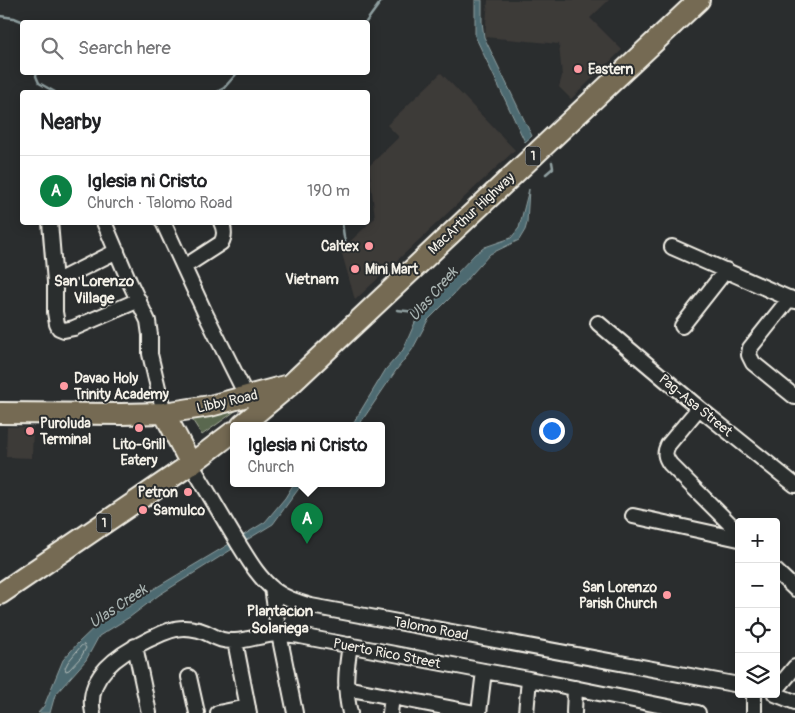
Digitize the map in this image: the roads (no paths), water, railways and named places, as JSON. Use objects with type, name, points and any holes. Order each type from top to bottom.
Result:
[{"type":"highway","name":"MacArthur Highway","points":[[246,422],[290,385],[699,0]]},
{"type":"highway","name":"Libby Road","points":[[0,413],[164,413],[210,406],[290,385]]},
{"type":"highway","points":[[164,413],[191,464]]},
{"type":"highway","name":"1","points":[[0,594],[191,464],[230,434]]},
{"type":"street","points":[[50,225],[56,319],[60,328],[64,330],[74,328],[139,300]]},
{"type":"street","points":[[105,225],[150,327],[150,354],[164,413]]},
{"type":"street","points":[[164,225],[247,397]]},
{"type":"street","points":[[184,267],[221,243],[224,238],[222,225]]},
{"type":"street","points":[[672,247],[792,300],[750,348],[749,355],[752,363],[795,397]]},
{"type":"street","points":[[54,282],[117,251]]},
{"type":"street","points":[[682,326],[726,270]]},
{"type":"street","name":"Pag-Asa Street","points":[[598,323],[699,408],[795,484]]},
{"type":"street","points":[[699,408],[668,445],[665,450],[667,459],[735,529]]},
{"type":"street","name":"Talomo Road","points":[[191,464],[255,570],[272,588],[287,598],[311,606],[735,684]]},
{"type":"street","points":[[632,516],[735,538]]},
{"type":"street","points":[[780,575],[795,589]]},
{"type":"street","points":[[272,588],[295,713]]},
{"type":"street","name":"Puerto Rico Street","points":[[92,713],[91,695],[102,673],[113,660],[135,646],[173,629],[185,628],[200,630],[222,640],[235,641],[279,634],[300,636],[575,688],[668,710],[698,713]]},
{"type":"street","points":[[218,713],[248,710],[235,641]]},
{"type":"street","points":[[350,645],[346,670],[346,688],[350,713]]},
{"type":"street","points":[[135,646],[149,713]]},
{"type":"street","points":[[780,685],[795,667]]},
{"type":"street","points":[[479,713],[484,671]]},
{"type":"street","points":[[189,677],[197,713]]},
{"type":"street","points":[[526,713],[529,679]]},
{"type":"street","points":[[346,688],[392,697],[434,709],[475,713]]},
{"type":"street","points":[[574,713],[575,688]]},
{"type":"street","points":[[780,696],[795,702]]},
{"type":"street","points":[[390,713],[392,697]]},
{"type":"street","points":[[754,698],[754,713]]},
{"type":"street","points":[[621,713],[624,699]]},
{"type":"water","points":[[475,0],[482,0],[484,37],[532,136],[525,142],[475,36]]},
{"type":"water","points":[[529,189],[527,223],[519,240],[490,254],[428,320],[412,350],[361,422],[354,422],[386,369],[403,350],[416,320],[475,254],[485,247],[511,238],[519,228]]},
{"type":"water","points":[[292,487],[300,487],[273,524],[245,541],[242,536],[265,522]]},
{"type":"water","points":[[231,543],[234,548],[159,595],[130,617],[99,636],[86,660],[55,695],[50,713],[38,713],[44,706],[63,660],[101,621],[112,613],[130,606],[147,593]]},
{"type":"waterway","name":"Ulas Creek","points":[[367,20],[382,0]]},
{"type":"waterway","name":"Ulas Creek","points":[[0,16],[20,20]]},
{"type":"waterway","name":"Ulas Creek","points":[[36,75],[39,83],[51,90]]},
{"type":"waterway","name":"Ulas Creek","points":[[220,90],[235,75]]},
{"type":"waterway","name":"Ulas Creek","points":[[546,174],[553,168],[552,162]]},
{"type":"waterway","points":[[342,225],[346,244]]},
{"type":"waterway","points":[[397,310],[425,313]]},
{"type":"place","name":"Eastern","points":[[578,69]]},
{"type":"place","name":"Caltex","points":[[369,246]]},
{"type":"place","name":"Mini Mart","points":[[355,269]]},
{"type":"place","name":"Davao Holy Trinity Academy","points":[[64,386]]},
{"type":"place","name":"Lito-Grill Eatery","points":[[139,428]]},
{"type":"place","name":"Puroluda Terminal","points":[[30,431]]},
{"type":"place","name":"Petron","points":[[188,492]]},
{"type":"place","name":"Samulco","points":[[143,510]]},
{"type":"place","name":"Iglesia ni Cristo","points":[[307,544]]},
{"type":"place","name":"San Lorenzo Parish Church","points":[[667,595]]},
{"type":"district","name":"Vietnam","points":[[312,279]]},
{"type":"district","name":"San Lorenzo Village","points":[[94,290]]},
{"type":"district","name":"Plantacion Solariega","points":[[280,620]]}]
